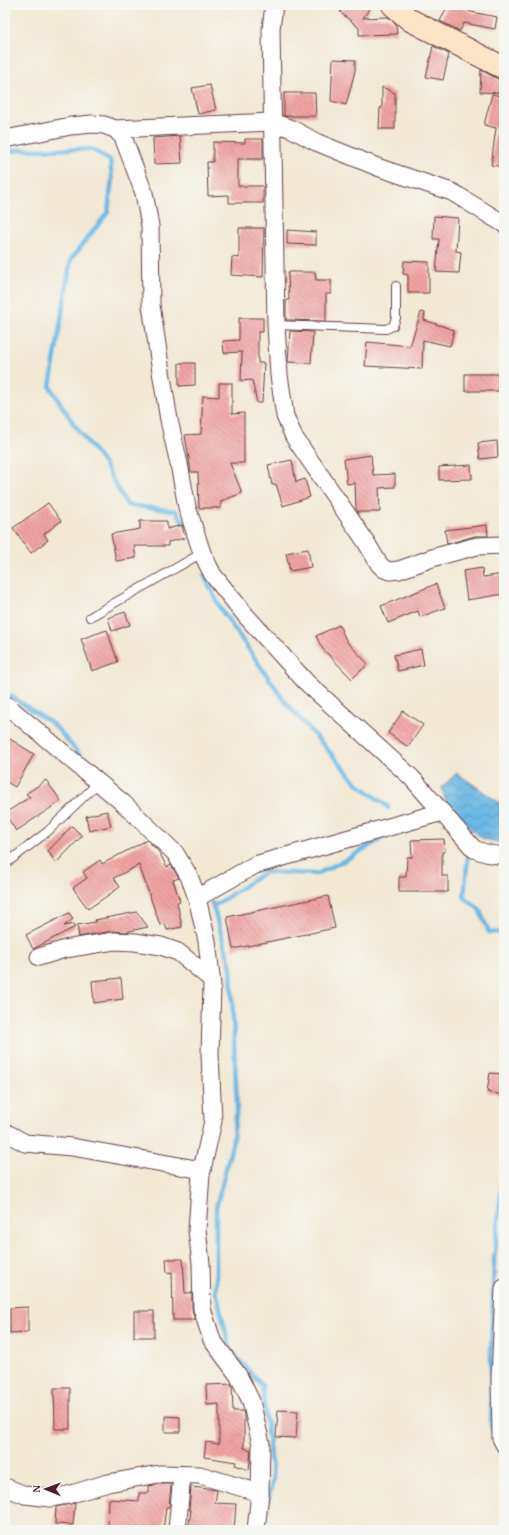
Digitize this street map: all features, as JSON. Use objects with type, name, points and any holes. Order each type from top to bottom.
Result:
[{"type":"main road","points":[[393,5],[410,20],[504,68]]},
{"type":"street","points":[[274,5],[271,29],[276,324],[279,375],[285,416],[294,437],[366,542],[379,564],[384,569],[390,571],[399,570],[435,557],[477,546],[504,545]]},
{"type":"street","points":[[5,139],[71,126],[92,124],[104,125],[115,129],[272,122],[292,129],[316,142],[380,168],[452,192],[504,224]]},
{"type":"street","points":[[115,129],[122,137],[144,193],[150,226],[151,305],[169,420],[179,464],[186,507],[202,553],[213,575],[247,617],[306,682],[412,778],[474,849],[495,856],[504,855]]},
{"type":"street","points":[[5,704],[123,803],[175,853],[189,876],[197,898],[207,941],[212,979],[210,1054],[213,1121],[202,1170],[197,1230],[201,1264],[202,1309],[212,1340],[238,1375],[250,1401],[261,1444],[260,1493],[256,1530]]},
{"type":"street","points":[[197,898],[255,865],[442,812]]},
{"type":"street","points":[[38,957],[65,949],[114,941],[135,942],[161,946],[178,952],[212,979]]},
{"type":"street","points":[[5,1132],[25,1142],[72,1147],[202,1170]]},
{"type":"street","points":[[504,1288],[500,1377],[501,1438],[504,1444]]},
{"type":"street","points":[[5,1487],[25,1495],[50,1498],[68,1495],[108,1483],[159,1474],[182,1474],[200,1475],[260,1493]]},
{"type":"street","points":[[177,1530],[182,1474]]},
{"type":"lane","points":[[276,324],[386,330],[393,326],[396,318],[396,286]]},
{"type":"lane","points":[[90,617],[202,553]]},
{"type":"lane","points":[[8,862],[47,832],[98,783]]},
{"type":"water","points":[[457,773],[504,806],[504,842],[502,843],[483,839],[458,818],[446,803],[442,787]]},
{"type":"building","points":[[346,5],[372,5],[363,18],[388,17],[396,24],[397,34],[359,35],[359,28],[340,12]]},
{"type":"building","points":[[448,5],[459,5],[471,12],[497,17],[495,29],[464,23],[460,31],[440,21]]},
{"type":"building","points":[[433,46],[449,54],[443,80],[426,77]]},
{"type":"building","points":[[333,59],[355,60],[355,71],[346,105],[331,101]]},
{"type":"building","points":[[481,70],[500,80],[500,93],[480,92]]},
{"type":"building","points":[[210,85],[216,110],[198,114],[192,88]]},
{"type":"building","points":[[382,87],[395,93],[395,129],[379,129],[380,108],[382,108]]},
{"type":"building","points":[[284,93],[315,93],[316,116],[284,116]]},
{"type":"building","points":[[492,94],[504,97],[504,167],[491,165],[496,128],[484,125]]},
{"type":"building","points":[[180,136],[182,163],[154,164],[153,138]]},
{"type":"building","points":[[245,139],[263,139],[263,159],[238,159],[238,186],[263,186],[263,203],[229,203],[229,195],[208,196],[207,162],[213,162],[213,142],[245,143]]},
{"type":"building","points":[[434,216],[458,218],[456,251],[461,252],[459,273],[436,272],[439,239],[433,239]]},
{"type":"building","points":[[239,228],[264,228],[263,277],[231,275],[232,257],[239,258]]},
{"type":"building","points":[[287,230],[316,232],[316,245],[287,244]]},
{"type":"building","points":[[404,261],[429,262],[429,293],[408,293],[408,275],[403,274]]},
{"type":"building","points":[[288,272],[315,272],[316,280],[331,280],[331,294],[326,294],[326,321],[286,320],[286,300],[289,300]]},
{"type":"building","points":[[421,312],[425,313],[424,320],[454,330],[450,346],[423,340],[422,369],[365,366],[367,342],[410,346]]},
{"type":"building","points":[[239,318],[263,318],[263,332],[258,332],[258,363],[264,363],[262,403],[257,403],[252,380],[241,381],[242,352],[224,353],[223,341],[239,340]]},
{"type":"building","points":[[290,331],[313,332],[311,363],[288,362]]},
{"type":"building","points":[[179,363],[195,363],[195,385],[179,386]]},
{"type":"building","points":[[465,374],[503,374],[502,391],[465,391]]},
{"type":"building","points":[[219,383],[232,383],[232,414],[244,413],[244,463],[230,463],[242,493],[221,501],[221,508],[199,508],[198,472],[191,472],[185,435],[201,434],[203,396],[219,397]]},
{"type":"building","points":[[497,441],[498,457],[480,459],[478,443]]},
{"type":"building","points":[[371,455],[373,475],[395,474],[395,487],[379,488],[380,512],[358,512],[356,509],[355,483],[347,484],[344,459]]},
{"type":"building","points":[[292,460],[296,482],[305,479],[310,497],[283,506],[276,484],[272,485],[268,465]]},
{"type":"building","points":[[471,465],[472,479],[439,480],[439,467]]},
{"type":"building","points":[[48,503],[61,521],[44,534],[48,540],[31,553],[13,528]]},
{"type":"building","points":[[140,521],[167,521],[167,529],[182,525],[185,538],[168,542],[168,546],[134,546],[136,558],[116,561],[111,534],[140,529]]},
{"type":"building","points":[[487,525],[488,536],[475,536],[447,544],[445,530]]},
{"type":"building","points":[[308,549],[311,567],[290,571],[286,553]]},
{"type":"building","points":[[482,568],[483,577],[504,574],[504,594],[467,600],[463,571]]},
{"type":"building","points":[[436,584],[445,608],[420,617],[418,611],[388,623],[381,606]]},
{"type":"building","points":[[125,612],[130,625],[112,631],[108,618]]},
{"type":"building","points":[[339,625],[347,642],[368,664],[352,679],[322,648],[316,636]]},
{"type":"building","points":[[107,630],[118,662],[92,671],[81,639]]},
{"type":"building","points":[[421,649],[424,665],[398,671],[394,655]]},
{"type":"building","points":[[403,711],[423,725],[408,747],[388,733]]},
{"type":"building","points":[[5,736],[34,754],[15,787],[5,781]]},
{"type":"building","points":[[46,780],[61,801],[16,831],[5,813],[30,797],[26,794]]},
{"type":"building","points":[[107,811],[111,826],[89,831],[86,816]]},
{"type":"building","points":[[72,826],[82,836],[56,863],[48,851]]},
{"type":"building","points":[[444,839],[445,852],[442,852],[442,876],[448,876],[448,892],[399,892],[399,877],[406,877],[407,857],[412,857],[411,840]]},
{"type":"building","points":[[147,840],[159,852],[167,867],[171,865],[179,878],[173,880],[180,901],[177,902],[182,927],[167,930],[165,924],[160,925],[139,865],[114,878],[120,887],[88,909],[73,888],[87,878],[83,872],[100,860],[102,864]]},
{"type":"building","points":[[328,896],[335,928],[233,949],[227,917]]},
{"type":"building","points":[[137,912],[148,927],[125,932],[113,931],[79,937],[77,925]]},
{"type":"building","points":[[69,913],[73,919],[64,926],[74,924],[75,927],[33,949],[26,935]]},
{"type":"building","points":[[121,978],[123,999],[94,1003],[92,981]]},
{"type":"building","points":[[490,1073],[504,1074],[504,1095],[487,1092]]},
{"type":"building","points":[[166,1259],[183,1259],[185,1293],[192,1293],[192,1309],[195,1320],[173,1320],[172,1272],[167,1273]]},
{"type":"building","points":[[28,1307],[28,1332],[10,1333],[10,1308]]},
{"type":"building","points":[[134,1311],[154,1311],[154,1337],[134,1337]]},
{"type":"building","points":[[232,1384],[233,1411],[243,1411],[244,1448],[251,1450],[249,1470],[235,1465],[236,1462],[204,1457],[206,1442],[219,1444],[219,1404],[207,1405],[206,1385]]},
{"type":"building","points":[[54,1388],[70,1388],[70,1429],[55,1429]]},
{"type":"building","points":[[278,1410],[298,1411],[296,1438],[276,1437]]},
{"type":"building","points":[[165,1416],[180,1417],[180,1432],[165,1432]]},
{"type":"building","points":[[171,1484],[169,1507],[166,1507],[163,1530],[133,1530],[133,1528],[108,1527],[109,1499],[139,1501],[139,1493],[149,1493],[149,1486]]},
{"type":"building","points":[[191,1487],[217,1490],[215,1503],[236,1504],[234,1530],[188,1530],[191,1510],[189,1510]]},
{"type":"building","points":[[75,1503],[73,1525],[55,1524],[56,1507]]},
{"type":"waterway","points":[[5,152],[19,150],[91,149],[110,160],[112,179],[108,212],[71,259],[50,387],[73,423],[104,464],[127,505],[176,511],[185,524]]},
{"type":"waterway","points":[[204,575],[220,608],[286,703],[358,784],[388,808]]},
{"type":"waterway","points":[[5,692],[54,725],[86,762]]},
{"type":"waterway","points":[[214,906],[265,872],[317,874],[351,857],[389,834]]},
{"type":"waterway","points":[[468,855],[464,897],[479,909],[489,932],[504,933]]},
{"type":"waterway","points":[[212,903],[231,967],[237,1108],[232,1145],[216,1208],[216,1291],[230,1350],[262,1385],[273,1479],[266,1511]]},
{"type":"waterway","points":[[495,1435],[491,1426],[491,1356],[494,1260],[504,1163]]},
{"type":"waterway","points":[[499,1447],[504,1459]]}]
